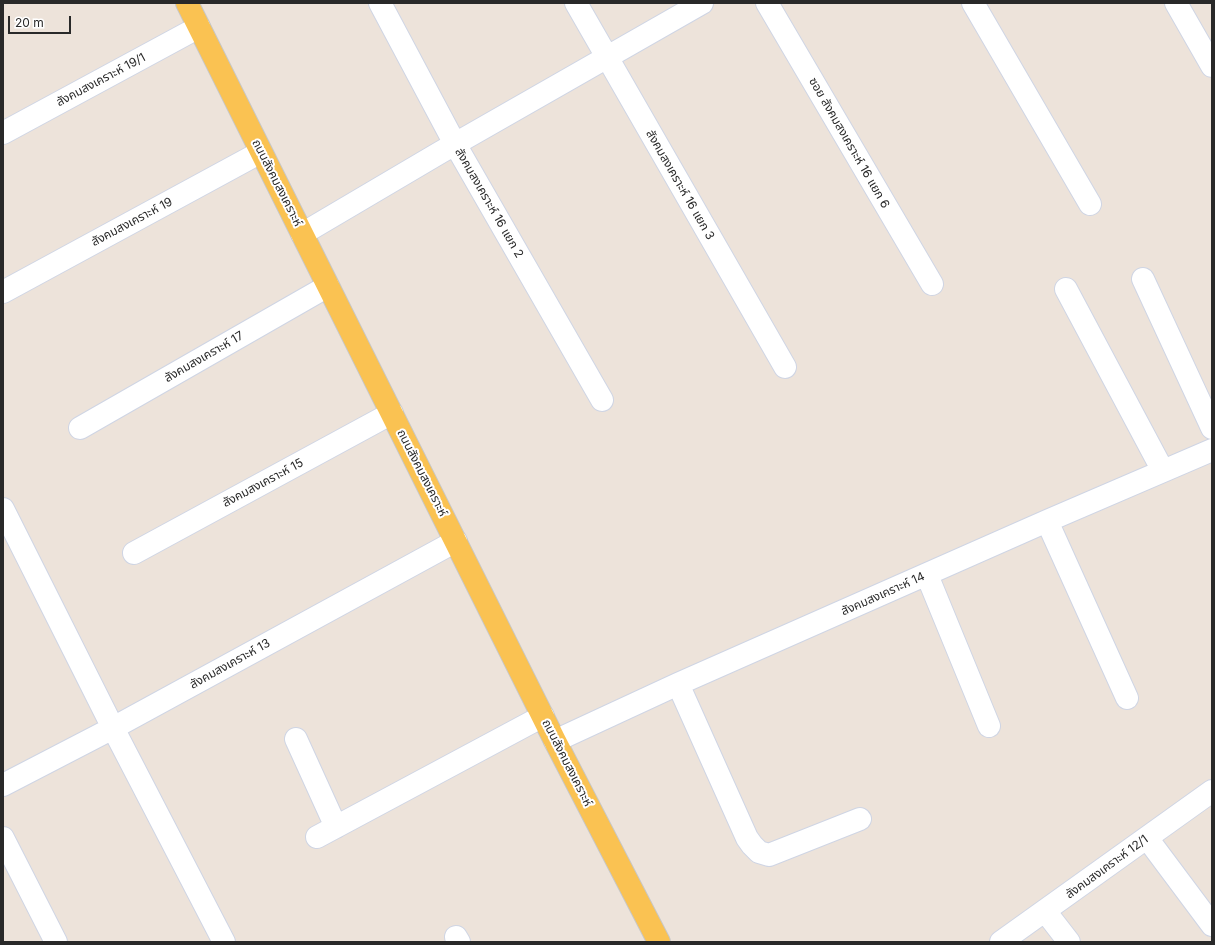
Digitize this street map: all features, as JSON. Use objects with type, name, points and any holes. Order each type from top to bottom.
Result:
[{"type":"main road","name":"ถนนสังคมสงเคราะห์","points":[[187,3],[555,741],[659,942]]},
{"type":"street","name":"สังคมสงเคราะห์ 16 แยก 2","points":[[380,3],[455,144],[602,400]]},
{"type":"street","name":"สังคมสงเคราะห์ 16 แยก 3","points":[[576,3],[785,367]]},
{"type":"street","points":[[302,234],[455,144],[702,3]]},
{"type":"street","name":"ซอย สังคมสงเคราะห์ 16 แยก 6","points":[[767,3],[932,284]]},
{"type":"street","points":[[973,3],[1090,204]]},
{"type":"street","points":[[1176,3],[1212,66]]},
{"type":"street","name":"สังคมสงเคราะห์ 19/1","points":[[3,132],[199,27]]},
{"type":"street","name":"สังคมสงเคราะห์ 19","points":[[3,292],[261,152]]},
{"type":"street","points":[[1143,279],[1212,428]]},
{"type":"street","name":"สังคมสงเคราะห์ 17","points":[[80,428],[328,286]]},
{"type":"street","points":[[1066,289],[1163,471]]},
{"type":"street","name":"สังคมสงเคราะห์ 15","points":[[134,553],[392,413]]},
{"type":"street","name":"สังคมสงเคราะห์ 14","points":[[555,741],[678,684],[1212,450]]},
{"type":"street","points":[[3,509],[113,728],[224,942]]},
{"type":"street","points":[[1047,521],[1127,698]]},
{"type":"street","name":"สังคมสงเคราะห์ 13","points":[[3,785],[113,728],[456,541]]},
{"type":"street","points":[[927,574],[990,726]]},
{"type":"street","points":[[678,684],[747,838],[759,852],[769,855],[860,819]]},
{"type":"street","points":[[296,739],[327,832],[543,716]]},
{"type":"street","name":"สังคมสงเคราะห์ 12/1","points":[[1001,942],[1212,791]]},
{"type":"street","points":[[3,838],[56,942]]},
{"type":"street","points":[[1147,838],[1212,925]]},
{"type":"street","points":[[1045,911],[1069,942]]}]
